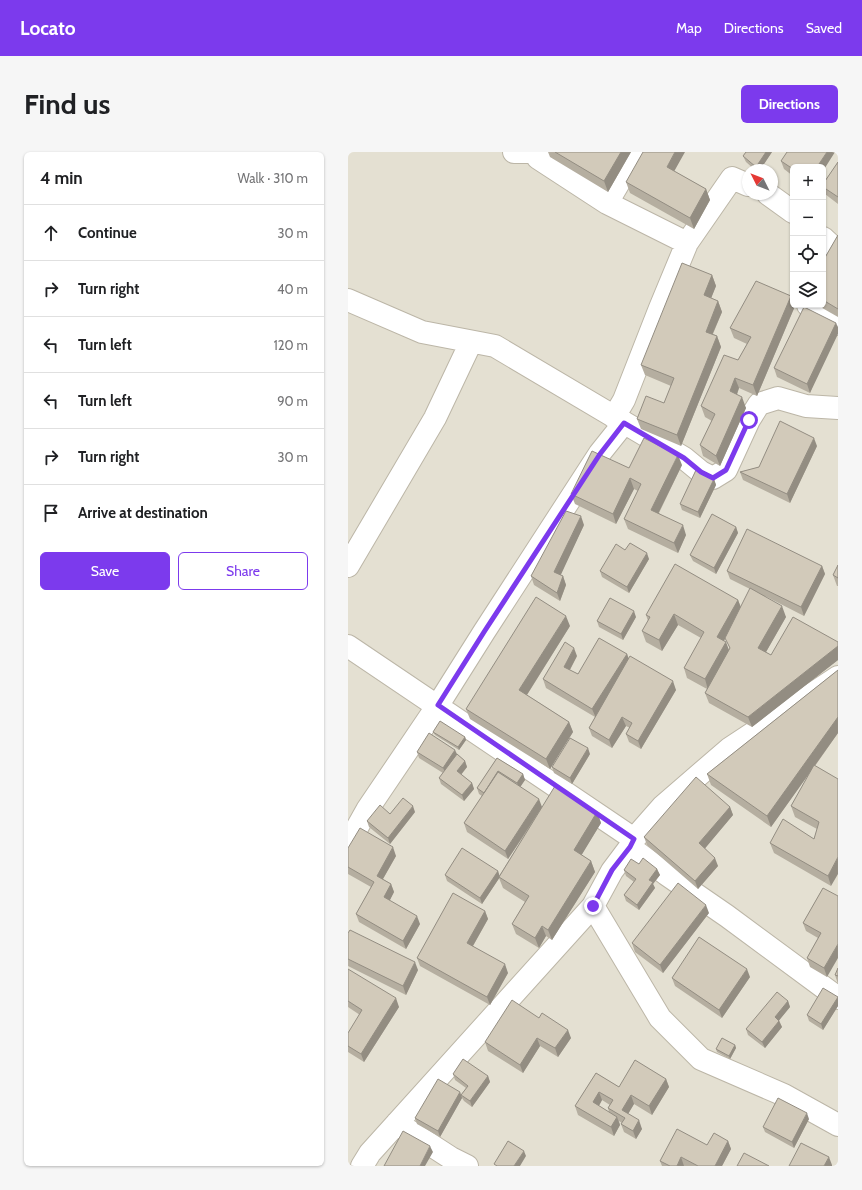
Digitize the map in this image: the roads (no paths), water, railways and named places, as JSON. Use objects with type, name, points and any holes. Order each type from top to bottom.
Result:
[{"type":"street","points":[[514,152],[533,154],[607,203],[687,244]]},
{"type":"street","points":[[607,203],[637,152]]},
{"type":"street","points":[[348,844],[367,810],[438,705],[600,454],[619,420],[624,400],[687,244],[732,178],[742,182]]},
{"type":"street","points":[[776,200],[790,210]]},
{"type":"street","points":[[826,241],[834,248],[826,264]]},
{"type":"street","points":[[348,300],[422,332],[495,346],[684,458],[701,472],[713,478],[726,470],[749,420],[759,404],[778,398],[806,406],[838,408]]},
{"type":"street","points":[[813,308],[838,324]]},
{"type":"street","points":[[351,554],[435,418],[471,342]]},
{"type":"street","points":[[348,646],[438,705],[632,843],[666,874],[727,916],[838,998]]},
{"type":"street","points":[[362,1166],[370,1153],[593,906],[612,870],[663,806],[729,749],[838,677]]},
{"type":"street","points":[[593,906],[660,1018],[701,1059],[784,1095],[838,1125]]},
{"type":"street","points":[[397,1123],[451,1158],[467,1166]]}]
